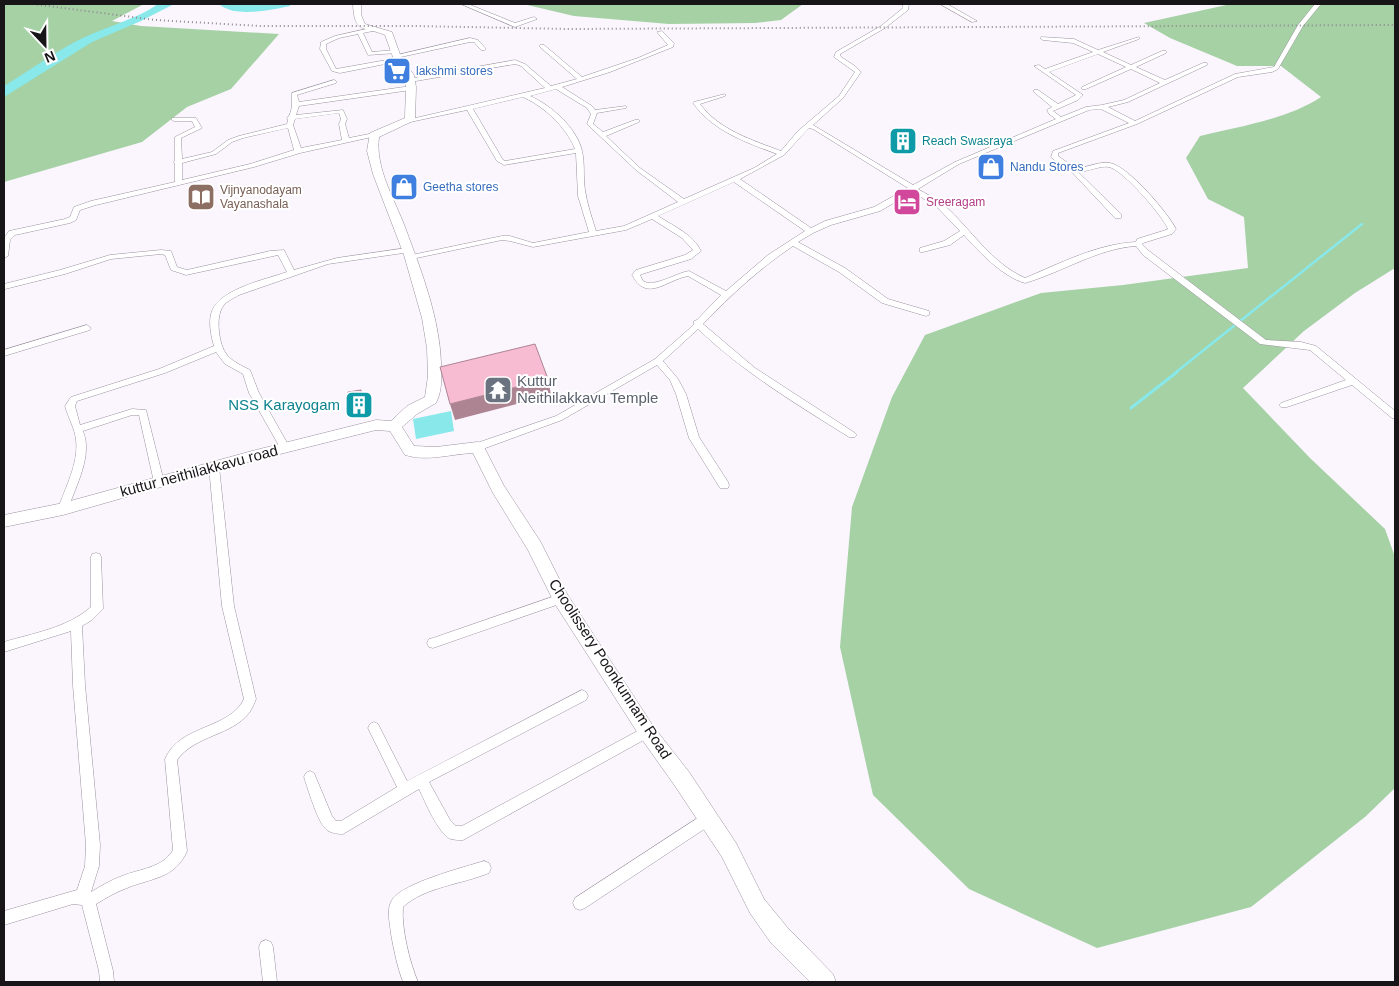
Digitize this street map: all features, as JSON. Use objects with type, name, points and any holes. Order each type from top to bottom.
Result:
[{"type":"street","points":[[357,4],[358,20],[365,31],[370,54],[396,56]]},
{"type":"street","points":[[464,4],[515,25],[534,19]]},
{"type":"street","points":[[285,448],[254,393],[247,372],[232,365],[217,348],[214,314],[222,302],[242,291],[328,262],[408,254],[502,238],[512,238],[520,243],[533,245],[626,228],[654,217],[756,169],[782,154],[795,136],[841,97],[858,74],[857,69],[838,59],[836,56],[838,53],[883,28],[906,9],[906,4]]},
{"type":"street","points":[[942,4],[974,21]]},
{"type":"street","points":[[1118,216],[1073,171],[1054,157],[1055,152],[1134,123],[1237,75],[1276,68],[1301,25],[1318,4]]},
{"type":"street","points":[[336,70],[324,51],[323,43],[337,37],[365,31],[380,30],[389,34],[396,56],[409,76],[410,120]]},
{"type":"street","points":[[4,256],[6,240],[12,233],[67,221],[73,218],[77,209],[94,202],[252,166],[298,151],[374,135],[410,120],[553,88],[580,78],[631,64],[671,46],[671,43],[660,32]]},
{"type":"street","points":[[1044,38],[1074,42],[1166,83]]},
{"type":"street","points":[[1046,72],[1137,38]]},
{"type":"street","points":[[338,97],[332,73],[336,70],[470,40],[476,41],[483,49]]},
{"type":"street","points":[[542,46],[580,78]]},
{"type":"street","points":[[1084,88],[1164,52]]},
{"type":"street","points":[[296,104],[410,84],[515,62],[523,65],[553,88],[590,107],[594,112]]},
{"type":"street","points":[[374,135],[372,151],[378,174],[427,309],[433,348],[434,390],[431,400],[412,410],[394,426],[410,450],[424,453],[439,453],[477,447],[559,418],[658,361],[770,257],[810,232],[828,223],[877,208],[957,163],[1088,108],[1102,107],[1126,101],[1205,64]]},
{"type":"street","points":[[1037,66],[1080,95],[1076,99],[1050,111],[1061,120]]},
{"type":"street","points":[[298,151],[290,122],[296,104],[294,96],[297,92],[334,82]]},
{"type":"street","points":[[1036,91],[1058,107]]},
{"type":"street","points":[[523,95],[537,101],[551,112],[576,143],[579,150],[580,189],[594,235]]},
{"type":"street","points":[[723,95],[696,103],[712,119],[734,135],[756,146],[782,154]]},
{"type":"street","points":[[594,112],[624,107]]},
{"type":"street","points":[[1102,107],[1134,123]]},
{"type":"street","points":[[469,108],[500,161],[504,163],[579,150]]},
{"type":"street","points":[[177,162],[214,153],[230,141],[290,122],[343,112],[343,127],[346,141]]},
{"type":"street","points":[[594,112],[590,124],[638,169],[683,202]]},
{"type":"street","points":[[174,119],[194,119],[199,128],[178,137],[177,162],[179,182]]},
{"type":"street","points":[[602,135],[637,121]]},
{"type":"street","points":[[808,125],[912,187],[946,210],[980,248],[1014,276],[1025,281],[1100,250],[1121,245],[1138,244],[1144,239],[1169,232],[1172,229],[1163,212],[1111,165],[1073,171]]},
{"type":"street","points":[[735,179],[810,232]]},
{"type":"street","points":[[654,217],[689,240],[697,247],[697,251],[688,257],[638,272],[636,275],[640,282],[645,286],[655,287],[678,274],[688,273],[727,296]]},
{"type":"street","points":[[4,229],[12,233]]},
{"type":"street","points":[[923,250],[947,243],[964,232]]},
{"type":"street","points":[[794,243],[855,279],[885,301],[926,313]]},
{"type":"street","points":[[1138,244],[1146,253],[1252,335],[1273,345],[1297,344],[1313,348],[1395,416]]},
{"type":"street","points":[[4,276],[4,286],[62,272],[110,257],[161,252],[168,254],[174,268],[186,273],[270,252],[281,252],[292,273]]},
{"type":"street","points":[[697,323],[731,354],[758,374],[852,435]]},
{"type":"street","points":[[4,352],[87,328]]},
{"type":"street","points":[[62,509],[83,447],[70,406],[74,399],[162,371],[217,348]]},
{"type":"street","points":[[658,361],[674,379],[681,394],[694,438],[724,485]]},
{"type":"street","points":[[1284,404],[1353,381]]},
{"type":"street","points":[[78,429],[132,412],[143,412],[159,482]]},
{"type":"street","name":"kuttur neithilakkavu road","points":[[4,521],[62,509],[376,425],[394,426]]},
{"type":"street","name":"Choolissery Poonkunnam Road","points":[[477,447],[498,490],[534,546],[560,599],[646,732],[682,779],[729,850],[757,906],[779,935],[825,982]]},
{"type":"street","points":[[4,918],[73,898],[85,899],[122,882],[162,870],[176,861],[180,851],[171,759],[175,750],[195,737],[240,715],[248,706],[250,699],[243,678],[228,606],[214,467]]},
{"type":"street","points":[[4,647],[76,623],[90,616],[97,609],[96,557]]},
{"type":"street","points":[[433,643],[560,599]]},
{"type":"street","points":[[76,623],[79,685],[93,845],[92,866],[85,899],[106,971],[107,982]]},
{"type":"street","points":[[310,776],[326,820],[330,825],[337,828],[354,822],[421,780],[582,696]]},
{"type":"street","points":[[374,728],[404,790]]},
{"type":"street","points":[[421,780],[445,826],[453,833],[463,833],[646,732]]},
{"type":"street","points":[[580,904],[707,819]]},
{"type":"street","points":[[411,982],[402,953],[396,912],[398,902],[406,895],[417,890],[484,868]]},
{"type":"street","points":[[266,947],[270,982]]},
{"type":"green space","points":[[4,4],[144,4],[112,21],[141,26],[279,34],[231,89],[187,107],[142,142],[4,182]]},
{"type":"green space","points":[[523,4],[803,4],[781,20],[755,23],[669,24],[574,16]]},
{"type":"green space","points":[[1231,4],[1395,4],[1395,268],[1355,293],[1304,331],[1243,388],[1310,458],[1385,529],[1395,557],[1395,788],[1365,817],[1251,907],[1097,948],[969,889],[873,795],[840,647],[852,507],[892,397],[925,335],[1041,293],[1123,285],[1248,268],[1244,217],[1208,199],[1186,158],[1200,136],[1278,117],[1308,105],[1321,97],[1281,66],[1237,66],[1170,38],[1144,23]]},
{"type":"water","points":[[158,4],[174,4],[141,21],[92,42],[4,97],[4,86],[55,53],[83,38],[149,10]]},
{"type":"water","points":[[219,4],[290,4],[290,6],[264,11],[243,12],[234,11]]},
{"type":"water","points":[[451,411],[454,431],[416,439],[413,419]]},
{"type":"building","points":[[535,344],[548,379],[450,404],[440,367]]},
{"type":"building","points":[[361,390],[363,402],[350,405],[348,392]]},
{"type":"waterway","points":[[1175,373],[1362,224]]},
{"type":"waterway","points":[[1131,408],[1177,372]]},
{"type":"railway","points":[[33,4],[155,20],[260,26],[416,26],[568,29],[1395,25]]},
{"type":"place","name":"lakshmi stores","points":[[397,71]]},
{"type":"place","name":"Reach Swasraya","points":[[903,141]]},
{"type":"place","name":"Nandu Stores","points":[[991,167]]},
{"type":"place","name":"Geetha stores","points":[[404,187]]},
{"type":"place","name":"Vijnyanodayam Vayanashala","points":[[201,197]]},
{"type":"place","name":"Sreeragam","points":[[907,202]]},
{"type":"place","name":"Kuttur Neithilakkavu Temple","points":[[498,390]]},
{"type":"place","name":"NSS Karayogam","points":[[359,405]]}]
